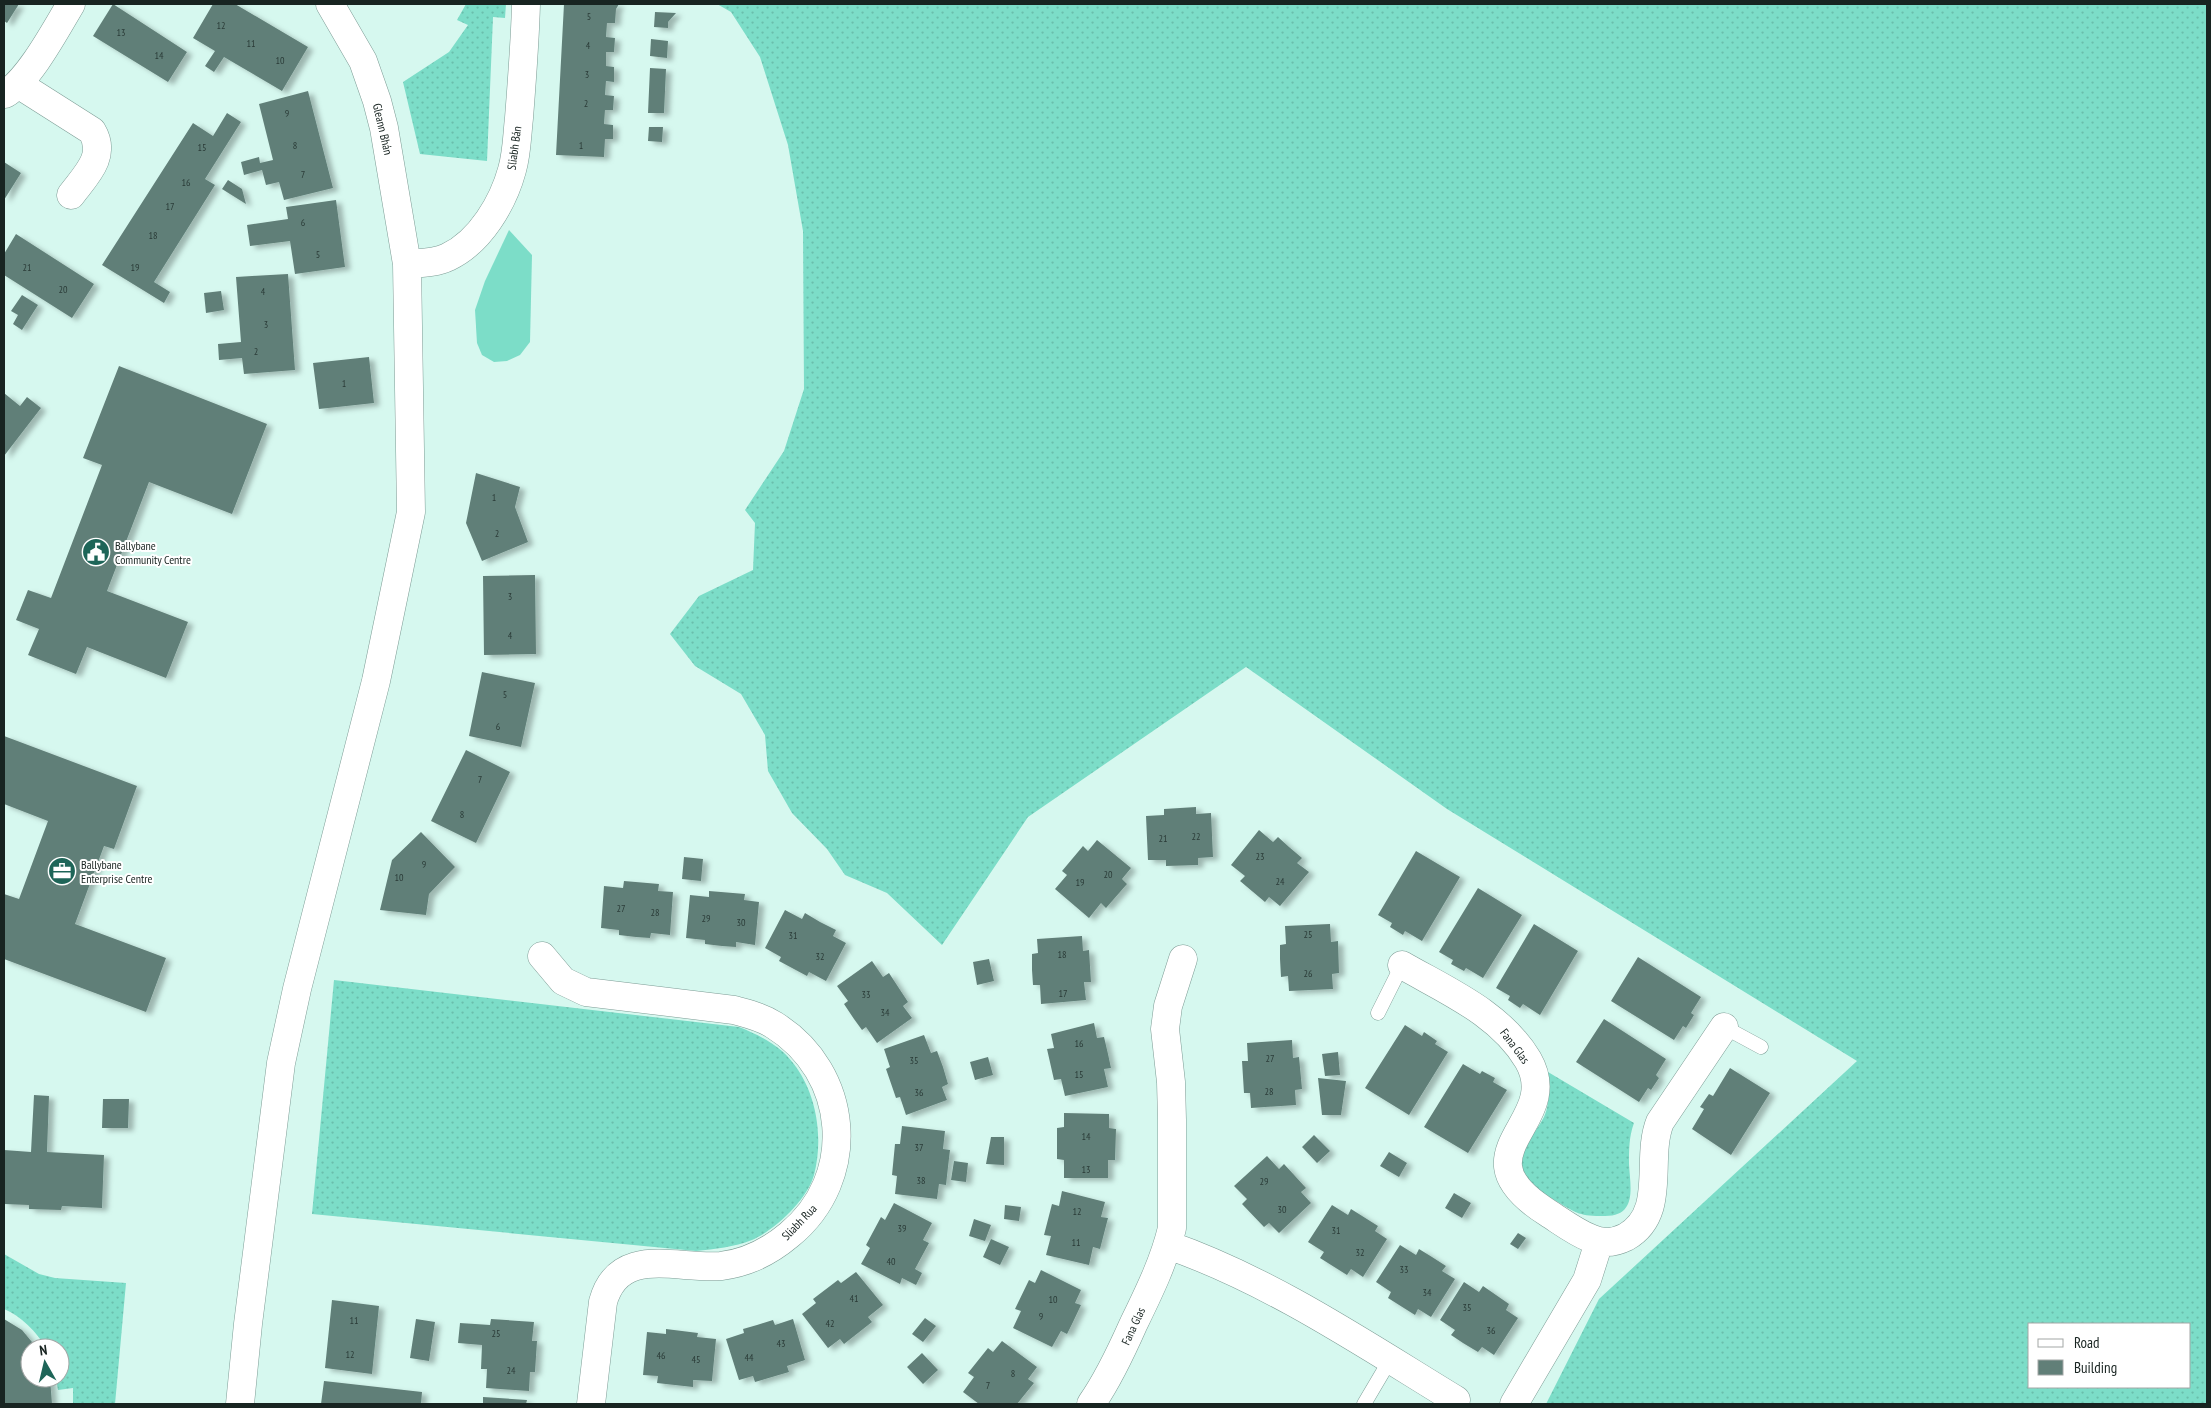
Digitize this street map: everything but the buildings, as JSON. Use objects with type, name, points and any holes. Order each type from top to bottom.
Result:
[{"type":"street","points":[[71,4],[36,59],[11,89],[92,131],[96,137],[98,148],[95,162],[71,195]]},
{"type":"street","name":"Gleann Bhán","points":[[240,1404],[248,1324],[281,1063],[302,971],[376,681],[411,512],[407,264],[384,128],[377,101],[363,60],[330,4]]},
{"type":"street","name":"Sliabh Bán","points":[[407,264],[447,258],[468,244],[486,223],[510,178],[515,158],[526,4]]},
{"type":"street","name":"Sliabh Rua","points":[[542,956],[563,981],[586,992],[734,1010],[756,1016],[773,1024],[800,1047],[823,1077],[833,1104],[836,1120],[836,1160],[826,1187],[812,1211],[790,1234],[779,1242],[750,1259],[735,1263],[704,1266],[647,1264],[632,1268],[616,1276],[606,1292],[604,1302],[591,1404]]},
{"type":"street","name":"Fana Glas","points":[[1091,1404],[1123,1347],[1168,1245],[1172,1228],[1171,1082],[1165,1028],[1168,1006],[1184,960]]},
{"type":"street","name":"Fana Glas","points":[[1402,965],[1489,1015],[1528,1060],[1534,1077],[1534,1103],[1509,1154],[1507,1168],[1509,1174],[1517,1188],[1526,1198],[1580,1234],[1599,1242]]},
{"type":"street","points":[[1514,1404],[1586,1280],[1599,1242],[1609,1243],[1625,1237],[1638,1228],[1647,1215],[1654,1187],[1653,1156],[1656,1132],[1660,1122],[1724,1027]]},
{"type":"street","points":[[1168,1245],[1231,1270],[1390,1360],[1456,1400]]},
{"type":"lane","name":"Fana Glas","points":[[1378,1013],[1402,965]]},
{"type":"lane","points":[[1724,1027],[1761,1047]]},
{"type":"lane","points":[[1364,1404],[1390,1360]]},
{"type":"green space","points":[[466,4],[506,4],[505,18],[493,17],[487,161],[420,154],[403,82],[449,52],[468,25],[457,20]]},
{"type":"green space","points":[[717,4],[2207,4],[2207,1404],[1546,1404],[1599,1299],[1857,1061],[1447,809],[1246,667],[1028,817],[942,945],[887,893],[845,875],[827,849],[792,813],[768,771],[765,735],[741,694],[695,666],[670,634],[699,596],[753,570],[755,523],[745,510],[784,451],[804,389],[803,231],[788,145],[760,57],[731,12]]},
{"type":"green space","points":[[509,230],[532,255],[530,342],[520,355],[507,361],[494,362],[482,355],[477,343],[475,310],[485,281]]},
{"type":"green space","points":[[334,980],[745,1029],[767,1040],[782,1051],[793,1063],[810,1092],[817,1125],[818,1142],[817,1159],[810,1185],[789,1213],[780,1222],[761,1235],[738,1244],[696,1251],[312,1214]]},
{"type":"green space","points":[[1548,1072],[1634,1123],[1629,1148],[1630,1198],[1623,1211],[1616,1215],[1584,1215],[1574,1211],[1539,1191],[1529,1182],[1523,1171],[1522,1157],[1526,1145],[1546,1112],[1549,1095]]},
{"type":"green space","points":[[4,1254],[39,1274],[55,1278],[126,1283],[115,1404],[73,1404],[73,1388],[58,1390],[58,1388],[70,1388],[70,1338],[39,1338],[28,1325],[4,1309]]},
{"type":"place","name":"Ballybane Community Centre","points":[[96,552]]},
{"type":"place","name":"Ballybane Enterprise Centre","points":[[62,871]]}]
